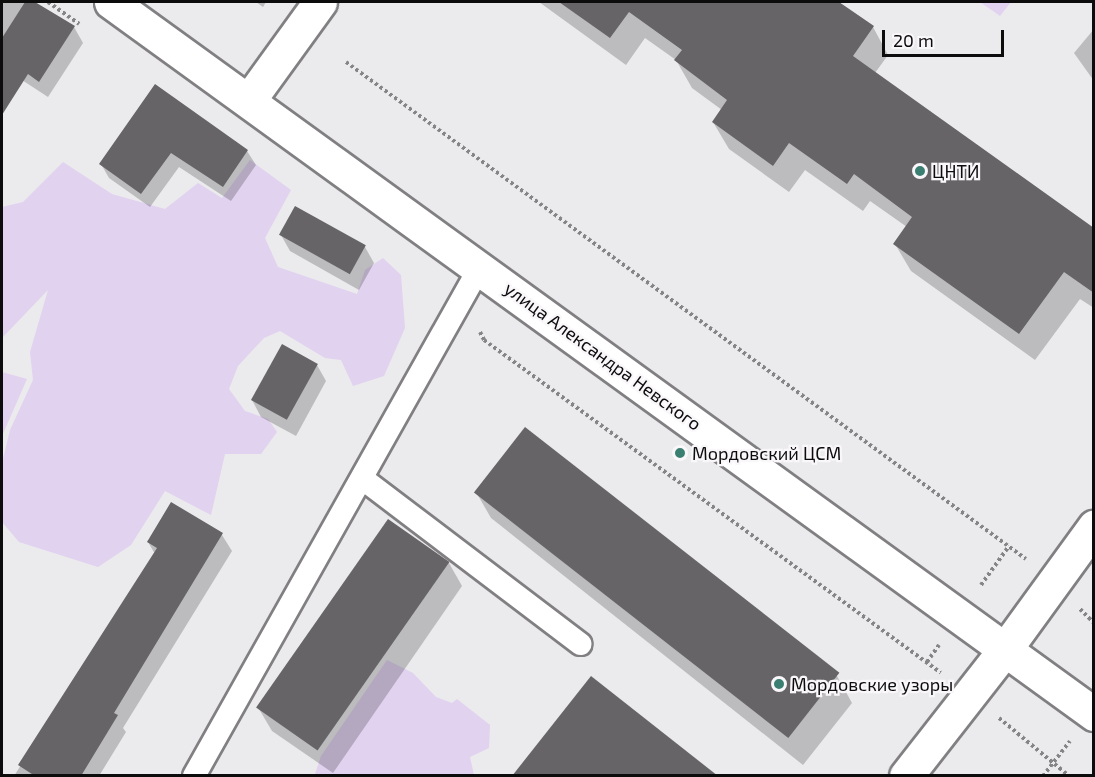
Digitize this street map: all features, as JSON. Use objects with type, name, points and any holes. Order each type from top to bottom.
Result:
[{"type":"main road","name":"улица Александра Невского","points":[[111,2],[480,267],[1094,714]]},
{"type":"main road","points":[[249,100],[320,2]]},
{"type":"main road","points":[[906,776],[1006,648],[1094,527]]},
{"type":"lane","points":[[194,776],[363,479],[480,267]]},
{"type":"lane","points":[[363,479],[580,644]]},
{"type":"path","points":[[346,62],[1009,546],[1053,582],[1094,623]]},
{"type":"path","points":[[484,340],[970,694],[1069,776]]},
{"type":"shaded area","points":[[980,2],[1011,2],[1000,16]]},
{"type":"shaded area","points":[[250,160],[291,190],[265,238],[278,267],[357,294],[365,270],[383,258],[401,275],[405,328],[384,376],[353,386],[341,360],[325,358],[280,331],[264,338],[238,366],[229,389],[245,411],[268,419],[277,432],[261,454],[225,454],[211,515],[165,491],[131,545],[98,567],[19,542],[2,522],[2,463],[10,430],[33,380],[30,352],[48,290],[2,338],[2,207],[23,202],[63,162],[112,194],[165,209],[198,183],[222,198]]},
{"type":"shaded area","points":[[2,372],[27,379],[2,436]]},
{"type":"shaded area","points":[[387,660],[413,673],[436,697],[452,703],[457,699],[490,725],[489,748],[470,757],[474,775],[315,774],[321,756]]},
{"type":"building","points":[[25,2],[35,2],[75,26],[39,82],[28,74],[2,115],[2,38]]},
{"type":"building","name":"ЦНТИ","points":[[559,2],[839,2],[874,26],[853,56],[1094,228],[1094,293],[1064,272],[1019,334],[893,244],[912,217],[854,174],[847,184],[789,143],[773,166],[712,122],[727,100],[674,60],[682,50],[629,12],[610,38]]},
{"type":"building","points":[[155,84],[248,150],[223,187],[171,153],[141,194],[99,164]]},
{"type":"building","points":[[295,206],[366,245],[350,274],[279,235]]},
{"type":"building","points":[[282,344],[318,364],[287,420],[251,400]]},
{"type":"building","points":[[525,427],[839,673],[788,738],[474,492]]},
{"type":"building","points":[[171,502],[223,533],[114,713],[118,715],[81,776],[35,776],[18,765],[157,548],[147,542]]},
{"type":"building","points":[[388,519],[449,562],[318,750],[256,707]]},
{"type":"building","points":[[591,676],[718,776],[512,776]]},
{"type":"place","name":"ЦНТИ","points":[[920,171]]},
{"type":"place","name":"Мордовский ЦСМ","points":[[680,453]]},
{"type":"place","name":"Мордовские узоры","points":[[779,684]]}]
